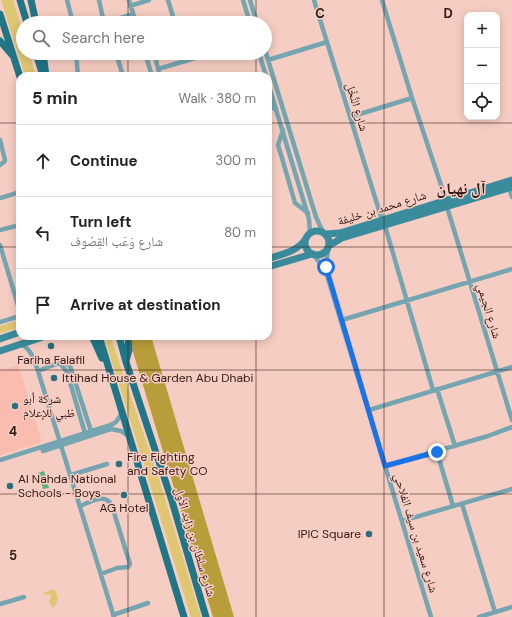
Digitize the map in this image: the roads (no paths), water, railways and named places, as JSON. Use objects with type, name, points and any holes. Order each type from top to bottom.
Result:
[{"type":"main road","points":[[20,0],[25,16]]},
{"type":"main road","points":[[31,0],[34,16]]},
{"type":"main road","points":[[0,14],[19,72]]},
{"type":"main road","points":[[0,41],[14,56]]},
{"type":"main road","points":[[38,60],[42,72]]},
{"type":"main road","points":[[44,60],[46,67]]},
{"type":"main road","points":[[46,60],[46,72]]},
{"type":"main road","name":"شارع محمد بن خليفة","points":[[447,204],[512,180]]},
{"type":"main road","name":"شارع محمد بن خليفة","points":[[329,248],[341,238],[383,223],[447,204],[511,188]]},
{"type":"main road","name":"شارع محمد بن خليفة","points":[[325,233],[340,233],[383,223]]},
{"type":"main road","points":[[272,258],[291,252],[299,247],[310,233],[314,231],[325,233],[329,239],[329,248],[322,255],[313,255],[272,266]]},
{"type":"main road","points":[[305,240],[307,250],[313,255]]},
{"type":"main road","points":[[0,339],[16,333]]},
{"type":"main road","points":[[0,351],[32,340]]},
{"type":"main road","points":[[94,340],[102,358],[108,365]]},
{"type":"main road","points":[[100,340],[184,617]]},
{"type":"main road","name":"شارع سلطان بن زايد الأول","points":[[120,340],[172,500],[206,617]]},
{"type":"main road","points":[[126,362],[129,350],[128,340]]},
{"type":"street","points":[[67,0],[71,16]]},
{"type":"street","points":[[99,0],[104,16]]},
{"type":"street","points":[[127,16],[133,14],[129,0]]},
{"type":"street","points":[[130,6],[149,0]]},
{"type":"street","points":[[168,0],[173,16]]},
{"type":"street","points":[[243,0],[248,16]]},
{"type":"street","points":[[250,0],[255,16]]},
{"type":"street","name":"شارع النَّخْل","points":[[314,0],[406,301],[455,446]]},
{"type":"street","name":"شارع الجيمي","points":[[382,0],[447,204],[512,420]]},
{"type":"street","points":[[272,59],[327,42]]},
{"type":"street","points":[[77,60],[78,72]]},
{"type":"street","points":[[118,60],[122,72]]},
{"type":"street","points":[[147,60],[151,72]]},
{"type":"street","points":[[156,60],[159,72]]},
{"type":"street","points":[[158,69],[189,60]]},
{"type":"street","points":[[261,60],[265,72]]},
{"type":"street","points":[[268,60],[272,72]]},
{"type":"street","points":[[272,73],[318,225],[325,233]]},
{"type":"street","points":[[272,95],[308,213],[310,233]]},
{"type":"street","points":[[350,117],[412,98]]},
{"type":"street","points":[[272,107],[276,109]]},
{"type":"street","points":[[283,130],[278,145],[285,170],[296,203],[308,213]]},
{"type":"street","points":[[0,140],[5,160],[0,166]]},
{"type":"street","points":[[511,188],[512,197]]},
{"type":"street","points":[[0,198],[16,193]]},
{"type":"street","points":[[0,230],[16,226]]},
{"type":"street","points":[[0,245],[16,298]]},
{"type":"street","name":"شارع سعيد بن سيف الفلاحي","points":[[329,248],[326,259],[326,272],[342,320],[431,617]]},
{"type":"street","name":"شارع سعيد بن سيف الفلاحي","points":[[313,255],[326,272]]},
{"type":"street","points":[[342,320],[512,269]]},
{"type":"street","points":[[0,322],[16,317]]},
{"type":"street","points":[[20,344],[29,350],[38,371],[62,443],[114,616],[148,603]]},
{"type":"street","points":[[38,371],[60,363],[68,364],[72,369],[91,431]]},
{"type":"street","points":[[60,363],[67,371],[85,433]]},
{"type":"street","points":[[369,410],[512,366]]},
{"type":"street","points":[[43,451],[85,433],[110,425],[118,419],[122,413]]},
{"type":"street","points":[[385,466],[437,452],[512,427]]},
{"type":"street","points":[[0,460],[111,429],[121,431],[130,438]]},
{"type":"street","points":[[437,452],[453,506]]},
{"type":"street","points":[[71,475],[107,464]]},
{"type":"street","points":[[402,521],[512,489]]},
{"type":"street","points":[[80,506],[100,499],[109,500],[112,506],[129,562],[128,567],[117,568],[101,574]]},
{"type":"street","points":[[462,504],[495,612]]},
{"type":"street","points":[[0,604],[24,597]]},
{"type":"street","points":[[478,617],[512,607]]},
{"type":"place","name":"Fariha Falafil","points":[[51,346]]},
{"type":"place","name":"Ittihad House & Garden Abu Dhabi","points":[[54,378]]},
{"type":"place","name":"شركة أبو ظبي للإعلام","points":[[15,406]]},
{"type":"place","name":"Fire Fighting and Safety CO","points":[[119,464]]},
{"type":"place","name":"Al Nahda National Schools - Boys","points":[[10,486]]},
{"type":"place","name":"AG Hotel","points":[[124,495]]},
{"type":"place","name":"IPIC Square","points":[[369,534]]},
{"type":"district","name":"آل نهيان","points":[[461,188]]}]
